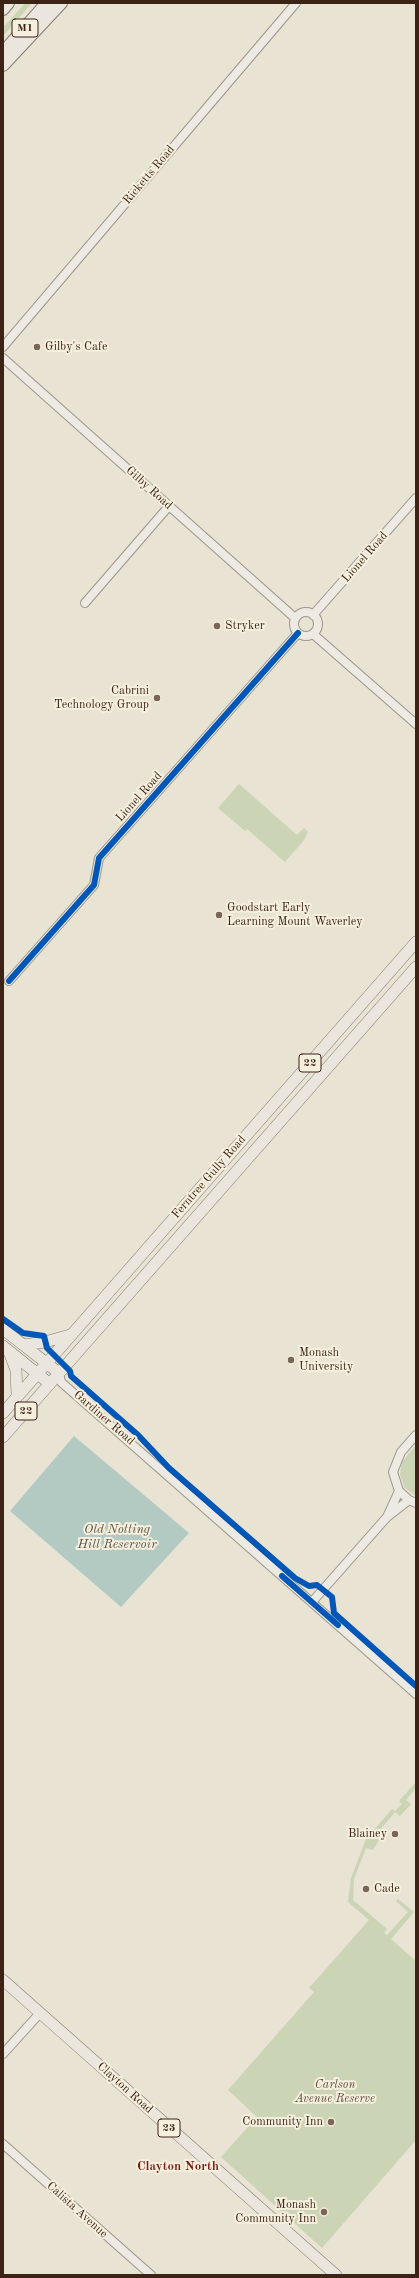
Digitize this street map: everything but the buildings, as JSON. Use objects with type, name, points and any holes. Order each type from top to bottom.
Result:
[{"type":"highway","name":"M1","points":[[3,9],[8,3]]},
{"type":"highway","name":"M1","points":[[3,53],[46,3]]},
{"type":"highway","points":[[3,65],[61,3]]},
{"type":"main road","name":"Ferntree Gully Road","points":[[3,1412],[36,1372],[72,1334],[416,942]]},
{"type":"main road","name":"Ferntree Gully Road","points":[[3,1437],[50,1384],[60,1377],[416,967]]},
{"type":"main road","points":[[238,1145],[251,1156]]},
{"type":"main road","points":[[3,1329],[46,1362],[60,1377]]},
{"type":"main road","points":[[24,1345],[46,1342],[72,1334]]},
{"type":"main road","points":[[6,1349],[50,1384]]},
{"type":"main road","points":[[6,1349],[16,1370],[17,1395]]},
{"type":"main road","name":"Clayton Road","points":[[3,1980],[330,2273]]},
{"type":"street","name":"Ricketts Road","points":[[3,347],[296,3]]},
{"type":"street","name":"Gilby Road","points":[[3,358],[295,618]]},
{"type":"street","name":"Lionel Road","points":[[314,615],[416,498]]},
{"type":"street","points":[[85,602],[169,506]]},
{"type":"street","points":[[302,613],[314,615],[318,627],[313,634],[305,636],[298,633],[294,626],[295,618],[302,613]]},
{"type":"street","name":"Lionel Road","points":[[9,981],[94,885],[99,858],[298,633]]},
{"type":"street","points":[[313,634],[416,724]]},
{"type":"street","name":"Gardiner Road","points":[[60,1377],[416,1694]]},
{"type":"street","points":[[387,1517],[413,1502],[399,1491],[393,1472],[396,1460],[416,1435]]},
{"type":"street","points":[[312,1602],[387,1517],[399,1491]]},
{"type":"street","points":[[3,2054],[40,2013]]},
{"type":"street","name":"Calista Avenue","points":[[3,2144],[151,2275]]},
{"type":"green space","points":[[25,3],[32,3],[3,36],[3,28]]},
{"type":"green space","points":[[239,784],[297,835],[304,828],[308,832],[304,840],[285,862],[247,829],[245,831],[218,808]]},
{"type":"green space","points":[[416,1445],[416,1496],[405,1488],[400,1475],[402,1462]]},
{"type":"green space","name":"Carlson Avenue Reserve","points":[[416,1782],[416,1788],[406,1800],[411,1804],[400,1816],[395,1812],[375,1836],[379,1840],[373,1850],[366,1848],[354,1879],[353,1900],[387,1929],[384,1933],[387,1935],[408,1912],[396,1901],[398,1899],[414,1912],[391,1939],[416,1961],[416,2140],[322,2248],[221,2157],[257,2117],[228,2090],[314,1992],[309,1988],[369,1920],[348,1902],[351,1878],[366,1839],[392,1809],[395,1811],[402,1804],[399,1801]]},
{"type":"water","name":"Old Notting Hill Reservoir","points":[[74,1436],[189,1533],[121,1607],[10,1511]]},
{"type":"cycle path","points":[[9,981],[94,885],[99,858],[298,633]]},
{"type":"cycle path","points":[[3,1319],[23,1333],[44,1336],[47,1348],[70,1371],[71,1376],[138,1435],[169,1468],[295,1578],[309,1586],[317,1585],[332,1597],[334,1613],[416,1686]]},
{"type":"cycle path","points":[[282,1576],[338,1625]]},
{"type":"place","name":"Gilby's Cafe","points":[[37,347]]},
{"type":"place","name":"Stryker","points":[[217,626]]},
{"type":"place","name":"Cabrini Technology Group","points":[[157,698]]},
{"type":"place","name":"Goodstart Early Learning Mount Waverley","points":[[219,915]]},
{"type":"place","name":"Monash University","points":[[291,1360]]},
{"type":"place","name":"Blainey","points":[[395,1834]]},
{"type":"place","name":"Cade","points":[[366,1889]]},
{"type":"place","name":"Community Inn","points":[[331,2122]]},
{"type":"place","name":"Monash Community Inn","points":[[324,2212]]},
{"type":"district","name":"Clayton North","points":[[178,2167]]}]
